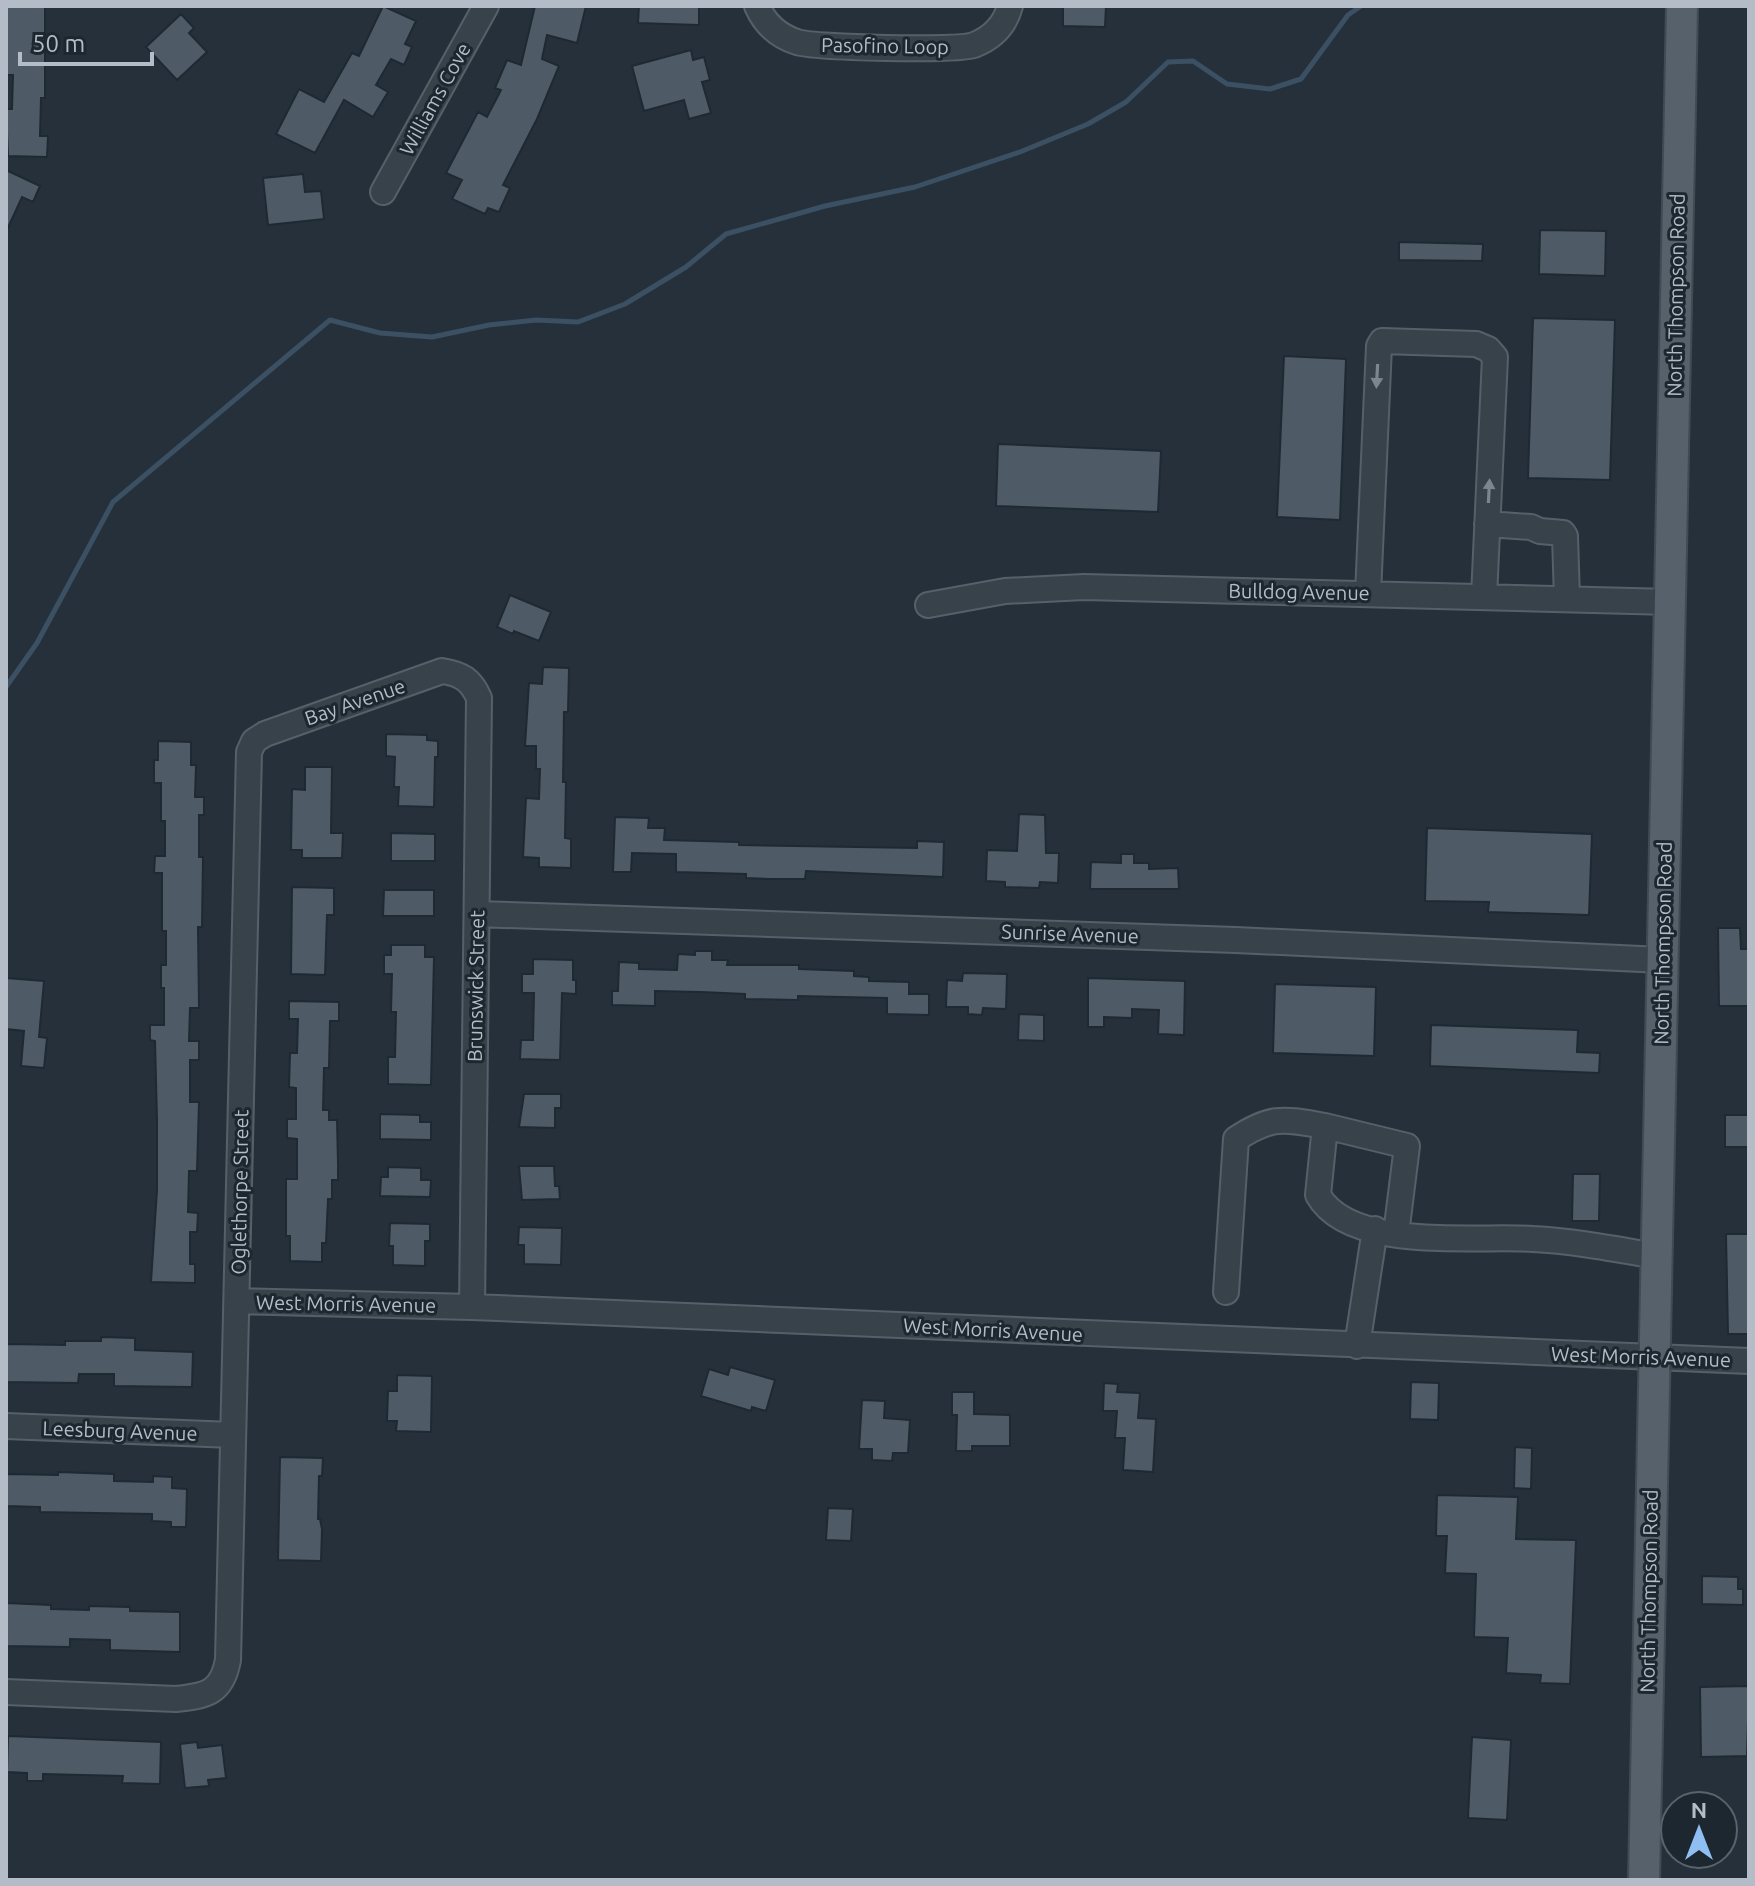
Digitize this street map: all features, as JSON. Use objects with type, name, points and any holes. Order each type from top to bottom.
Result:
[{"type":"main road","name":"North Thompson Road","points":[[1644,1880],[1682,6]]},
{"type":"street","name":"Williams Cove","points":[[383,192],[486,6]]},
{"type":"street","name":"Pasofino Loop","points":[[757,6],[776,32],[798,43],[950,48],[972,46],[992,36],[1002,25],[1010,6]]},
{"type":"street","points":[[1368,594],[1379,346],[1382,341],[1476,344],[1488,349],[1495,357],[1484,597]]},
{"type":"street","points":[[1487,524],[1563,533],[1567,599]]},
{"type":"street","name":"Bulldog Avenue","points":[[928,605],[966,596],[1045,587],[1671,602]]},
{"type":"street","name":"Bay Avenue","points":[[254,741],[279,729],[442,671],[459,673]]},
{"type":"street","name":"Brunswick Street","points":[[459,673],[474,685],[479,698],[472,1307]]},
{"type":"street","name":"Oglethorpe Street","points":[[6,1692],[176,1699],[198,1697],[216,1689],[225,1676],[228,1660],[238,1301],[248,765],[254,741]]},
{"type":"street","name":"Sunrise Avenue","points":[[477,914],[1236,940],[1662,960]]},
{"type":"street","points":[[1226,1292],[1236,1139],[1256,1125],[1280,1119],[1325,1126],[1407,1146],[1357,1346]]},
{"type":"street","points":[[1325,1126],[1318,1195],[1323,1205],[1339,1217],[1421,1239],[1557,1241],[1656,1256]]},
{"type":"street","name":"West Morris Avenue","points":[[238,1301],[472,1307],[1749,1361]]},
{"type":"street","name":"Leesburg Avenue","points":[[6,1426],[233,1435]]},
{"type":"building","points":[[6,6],[45,6],[45,98],[41,98],[40,136],[48,136],[47,157],[8,156],[6,109],[12,109],[13,75],[6,75]]},
{"type":"building","points":[[383,6],[416,21],[405,44],[412,47],[404,65],[391,59],[376,85],[388,92],[373,117],[344,100],[315,153],[276,134],[299,89],[324,102],[352,53],[359,56]]},
{"type":"building","points":[[535,6],[586,6],[577,43],[547,35],[542,59],[559,66],[537,119],[503,185],[510,188],[499,212],[488,208],[485,214],[452,199],[462,180],[446,173],[478,112],[487,117],[501,90],[495,88],[507,60],[521,65]]},
{"type":"building","points":[[639,6],[699,6],[699,25],[638,23]]},
{"type":"building","points":[[1063,6],[1106,6],[1105,27],[1063,26]]},
{"type":"building","points":[[181,14],[194,28],[189,33],[207,52],[177,80],[146,47]]},
{"type":"building","points":[[691,50],[693,60],[704,57],[710,80],[702,82],[711,113],[689,119],[684,100],[644,111],[632,66]]},
{"type":"building","points":[[6,170],[40,186],[33,202],[22,197],[6,232]]},
{"type":"building","points":[[303,174],[305,192],[321,191],[324,219],[268,225],[263,178]]},
{"type":"building","points":[[1540,230],[1606,231],[1605,276],[1539,274]]},
{"type":"building","points":[[1399,242],[1483,244],[1482,261],[1399,260]]},
{"type":"building","points":[[1533,318],[1615,320],[1610,480],[1528,478]]},
{"type":"building","points":[[1284,356],[1346,359],[1340,520],[1277,517]]},
{"type":"building","points":[[998,444],[1161,451],[1158,512],[996,506]]},
{"type":"building","points":[[510,595],[551,612],[539,641],[497,627]]},
{"type":"building","points":[[543,667],[569,668],[568,712],[564,712],[563,782],[566,782],[565,838],[571,839],[571,868],[539,867],[539,858],[523,857],[526,798],[539,799],[540,769],[536,769],[536,746],[525,746],[529,683],[542,684]]},
{"type":"building","points":[[386,734],[427,735],[427,740],[438,741],[434,807],[398,806],[399,787],[394,787],[395,757],[386,756]]},
{"type":"building","points":[[158,741],[191,742],[191,765],[196,765],[195,797],[204,797],[204,815],[199,815],[199,857],[203,857],[202,927],[198,927],[199,1008],[190,1008],[189,1041],[199,1041],[199,1060],[190,1060],[190,1102],[199,1102],[197,1171],[189,1171],[188,1212],[198,1213],[197,1232],[190,1232],[190,1264],[195,1264],[195,1283],[151,1282],[157,1190],[157,1120],[155,1041],[150,1040],[150,1025],[164,1025],[161,965],[166,965],[166,931],[162,931],[162,873],[154,873],[155,856],[165,856],[161,783],[154,783]]},
{"type":"building","points":[[305,767],[332,767],[331,833],[343,833],[342,858],[302,858],[302,850],[291,850],[292,789],[305,790]]},
{"type":"building","points":[[1019,814],[1045,815],[1046,853],[1059,853],[1058,883],[1040,882],[1039,888],[1005,887],[1005,882],[986,881],[987,850],[1017,851]]},
{"type":"building","points":[[615,817],[649,818],[648,828],[665,828],[664,840],[739,842],[739,845],[917,848],[917,841],[944,842],[943,877],[806,871],[805,879],[746,878],[746,874],[676,872],[676,854],[632,853],[631,872],[613,872]]},
{"type":"building","points":[[1427,828],[1592,834],[1589,915],[1488,912],[1489,902],[1425,901]]},
{"type":"building","points":[[391,833],[435,834],[435,861],[391,861]]},
{"type":"building","points":[[1121,854],[1134,854],[1134,863],[1149,863],[1149,869],[1178,868],[1179,889],[1090,889],[1091,862],[1121,863]]},
{"type":"building","points":[[292,887],[334,888],[334,915],[327,915],[325,975],[291,974]]},
{"type":"building","points":[[384,890],[434,890],[434,916],[383,916]]},
{"type":"building","points":[[1718,928],[1740,928],[1741,949],[1749,949],[1749,1006],[1719,1006]]},
{"type":"building","points":[[391,945],[425,945],[425,957],[434,957],[431,1085],[388,1084],[388,1057],[395,1057],[396,1012],[391,1012],[392,974],[384,974],[384,955],[391,955]]},
{"type":"building","points":[[695,951],[712,951],[712,960],[728,960],[727,965],[799,965],[799,969],[854,971],[854,976],[869,977],[869,981],[909,982],[909,994],[929,994],[929,1015],[887,1014],[887,998],[798,996],[798,1000],[745,999],[745,994],[701,992],[655,991],[655,1006],[612,1005],[612,991],[618,991],[619,962],[639,963],[639,969],[677,970],[678,954],[695,955]]},
{"type":"building","points":[[533,959],[573,960],[576,994],[562,993],[560,1060],[520,1059],[521,1040],[533,1040],[534,993],[522,993],[522,974],[533,974]]},
{"type":"building","points":[[963,973],[1007,974],[1006,1009],[983,1008],[982,1015],[968,1014],[968,1007],[946,1007],[947,980],[962,981]]},
{"type":"building","points":[[6,978],[44,981],[39,1037],[47,1038],[44,1068],[21,1066],[24,1031],[6,1029]]},
{"type":"building","points":[[1088,978],[1185,981],[1184,1035],[1158,1034],[1159,1010],[1132,1009],[1132,1018],[1104,1017],[1104,1027],[1088,1027]]},
{"type":"building","points":[[1275,984],[1376,987],[1374,1056],[1273,1053]]},
{"type":"building","points":[[289,1001],[339,1002],[339,1021],[330,1021],[329,1068],[324,1068],[323,1110],[329,1110],[329,1120],[337,1120],[338,1180],[332,1180],[332,1199],[328,1199],[322,1262],[290,1261],[290,1236],[286,1236],[286,1179],[297,1179],[297,1139],[287,1138],[287,1119],[296,1119],[296,1088],[289,1087],[290,1053],[297,1053],[298,1019],[289,1019]]},
{"type":"building","points":[[1019,1014],[1044,1015],[1044,1041],[1018,1040]]},
{"type":"building","points":[[1431,1025],[1578,1030],[1577,1052],[1600,1053],[1599,1073],[1430,1066]]},
{"type":"building","points":[[524,1094],[561,1094],[561,1108],[555,1108],[555,1128],[519,1127]]},
{"type":"building","points":[[380,1114],[420,1115],[420,1122],[431,1122],[431,1140],[380,1139]]},
{"type":"building","points":[[1725,1115],[1749,1115],[1749,1147],[1725,1147]]},
{"type":"building","points":[[519,1166],[554,1166],[555,1186],[559,1186],[560,1199],[522,1200]]},
{"type":"building","points":[[388,1167],[421,1168],[421,1180],[431,1180],[430,1197],[380,1196],[381,1177],[388,1177]]},
{"type":"building","points":[[1573,1174],[1600,1174],[1599,1221],[1572,1221]]},
{"type":"building","points":[[390,1223],[430,1224],[430,1241],[425,1241],[425,1266],[393,1265],[393,1246],[389,1246]]},
{"type":"building","points":[[519,1227],[562,1228],[561,1265],[524,1264],[524,1245],[518,1245]]},
{"type":"building","points":[[1726,1234],[1749,1234],[1749,1334],[1728,1334]]},
{"type":"building","points":[[101,1337],[135,1338],[135,1350],[193,1352],[192,1387],[114,1386],[114,1374],[79,1374],[78,1383],[6,1382],[6,1344],[65,1345],[65,1341],[101,1341]]},
{"type":"building","points":[[730,1367],[775,1380],[766,1411],[752,1407],[751,1411],[701,1396],[709,1369],[728,1375]]},
{"type":"building","points":[[397,1375],[432,1376],[431,1432],[396,1431],[397,1421],[387,1421],[388,1391],[397,1391]]},
{"type":"building","points":[[1411,1382],[1439,1383],[1438,1420],[1410,1419]]},
{"type":"building","points":[[1104,1383],[1118,1384],[1117,1392],[1140,1393],[1138,1418],[1156,1419],[1153,1472],[1123,1470],[1125,1438],[1115,1438],[1117,1411],[1103,1411]]},
{"type":"building","points":[[952,1392],[974,1392],[974,1414],[1010,1415],[1010,1446],[972,1446],[972,1451],[956,1451],[957,1415],[952,1415]]},
{"type":"building","points":[[862,1400],[885,1401],[884,1418],[910,1420],[908,1453],[893,1453],[892,1461],[872,1460],[872,1449],[859,1449]]},
{"type":"building","points":[[1515,1447],[1532,1448],[1531,1489],[1514,1488]]},
{"type":"building","points":[[280,1457],[323,1458],[322,1476],[319,1476],[318,1519],[322,1529],[321,1561],[278,1560]]},
{"type":"building","points":[[58,1472],[114,1474],[114,1481],[153,1482],[153,1476],[172,1477],[172,1488],[187,1489],[186,1527],[171,1527],[171,1522],[152,1521],[152,1514],[40,1512],[40,1507],[6,1506],[6,1474],[58,1475]]},
{"type":"building","points":[[1437,1495],[1518,1497],[1516,1539],[1576,1540],[1570,1684],[1540,1683],[1541,1675],[1506,1673],[1508,1638],[1474,1637],[1476,1574],[1445,1573],[1447,1536],[1436,1536]]},
{"type":"building","points":[[828,1508],[853,1509],[851,1541],[826,1540]]},
{"type":"building","points":[[1702,1576],[1738,1577],[1738,1589],[1743,1589],[1743,1605],[1702,1604]]},
{"type":"building","points":[[6,1603],[51,1605],[51,1609],[89,1610],[89,1606],[180,1612],[180,1652],[110,1650],[110,1640],[70,1639],[70,1647],[6,1646]]},
{"type":"building","points":[[1749,1686],[1747,1756],[1701,1757],[1700,1687]]},
{"type":"building","points":[[8,1736],[161,1742],[160,1784],[122,1783],[123,1776],[43,1774],[43,1781],[27,1781],[27,1773],[7,1772]]},
{"type":"building","points":[[1472,1737],[1511,1740],[1507,1820],[1468,1818]]},
{"type":"building","points":[[197,1742],[198,1748],[222,1745],[226,1778],[208,1780],[209,1786],[185,1788],[180,1744]]},
{"type":"waterway","points":[[6,687],[37,643],[113,502],[330,320],[380,333],[432,337],[489,325],[536,320],[578,322],[625,304],[686,267],[726,234],[825,206],[915,187],[1020,152],[1088,124],[1126,102],[1168,62],[1193,61],[1227,84],[1270,89],[1301,79],[1348,15],[1361,6]]}]
